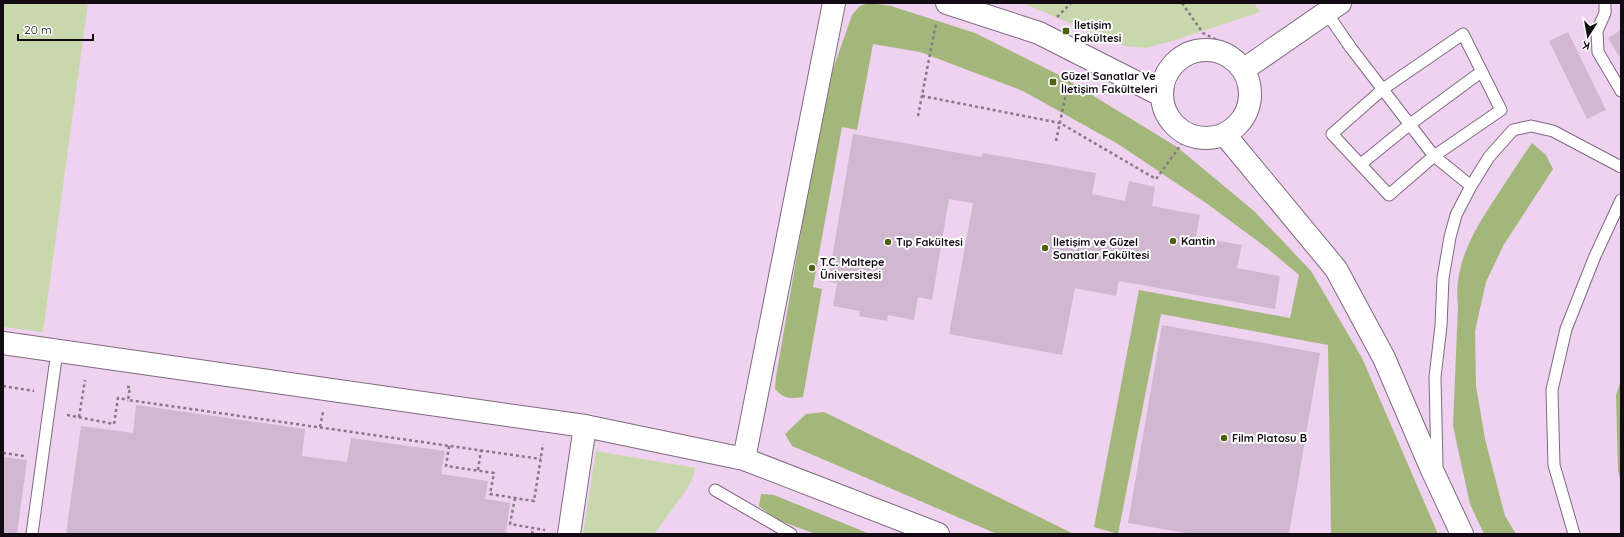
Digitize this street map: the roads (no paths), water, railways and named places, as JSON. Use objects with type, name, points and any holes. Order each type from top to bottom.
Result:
[{"type":"street","points":[[744,459],[834,3]]},
{"type":"street","points":[[1250,65],[1211,50],[1199,50],[1187,54],[1176,61],[1165,77],[1161,95],[1163,108],[1169,119],[1177,129],[1200,139],[1225,135],[1236,128],[1244,118],[1249,106],[1250,94],[1248,81],[1250,65],[1333,8]]},
{"type":"street","points":[[942,11],[1039,33],[1161,95]]},
{"type":"street","points":[[1225,135],[1336,269],[1384,358],[1462,534]]},
{"type":"street","points":[[3,343],[585,426],[744,459],[938,534]]},
{"type":"street","points":[[569,534],[585,426]]},
{"type":"lane","points":[[1605,3],[1605,13],[1597,31],[1598,52],[1621,91]]},
{"type":"lane","points":[[1333,8],[1350,48],[1434,156],[1471,186]]},
{"type":"lane","points":[[1463,34],[1501,110],[1434,156],[1389,195],[1332,134],[1383,89],[1463,34]]},
{"type":"lane","points":[[1361,164],[1409,124],[1481,72]]},
{"type":"lane","points":[[1438,481],[1435,377],[1441,326],[1443,278],[1450,237],[1456,214],[1471,186],[1489,157],[1513,130],[1531,126],[1553,131],[1621,167]]},
{"type":"lane","points":[[1574,534],[1554,465],[1552,390],[1566,329],[1595,256],[1621,200]]},
{"type":"lane","points":[[32,534],[57,351]]},
{"type":"lane","points":[[715,490],[791,534]]},
{"type":"place","name":"İletişim Fakültesi","points":[[1066,31]]},
{"type":"place","name":"Güzel Sanatlar Ve İletişim Fakülteleri","points":[[1053,82]]},
{"type":"place","name":"Kantin","points":[[1173,241]]},
{"type":"place","name":"Tıp Fakültesi","points":[[888,242]]},
{"type":"place","name":"İletişim ve Güzel Sanatlar Fakültesi","points":[[1045,248]]},
{"type":"place","name":"T.C. Maltepe Üniversitesi","points":[[812,268]]},
{"type":"place","name":"Film Platosu B","points":[[1224,438]]}]
